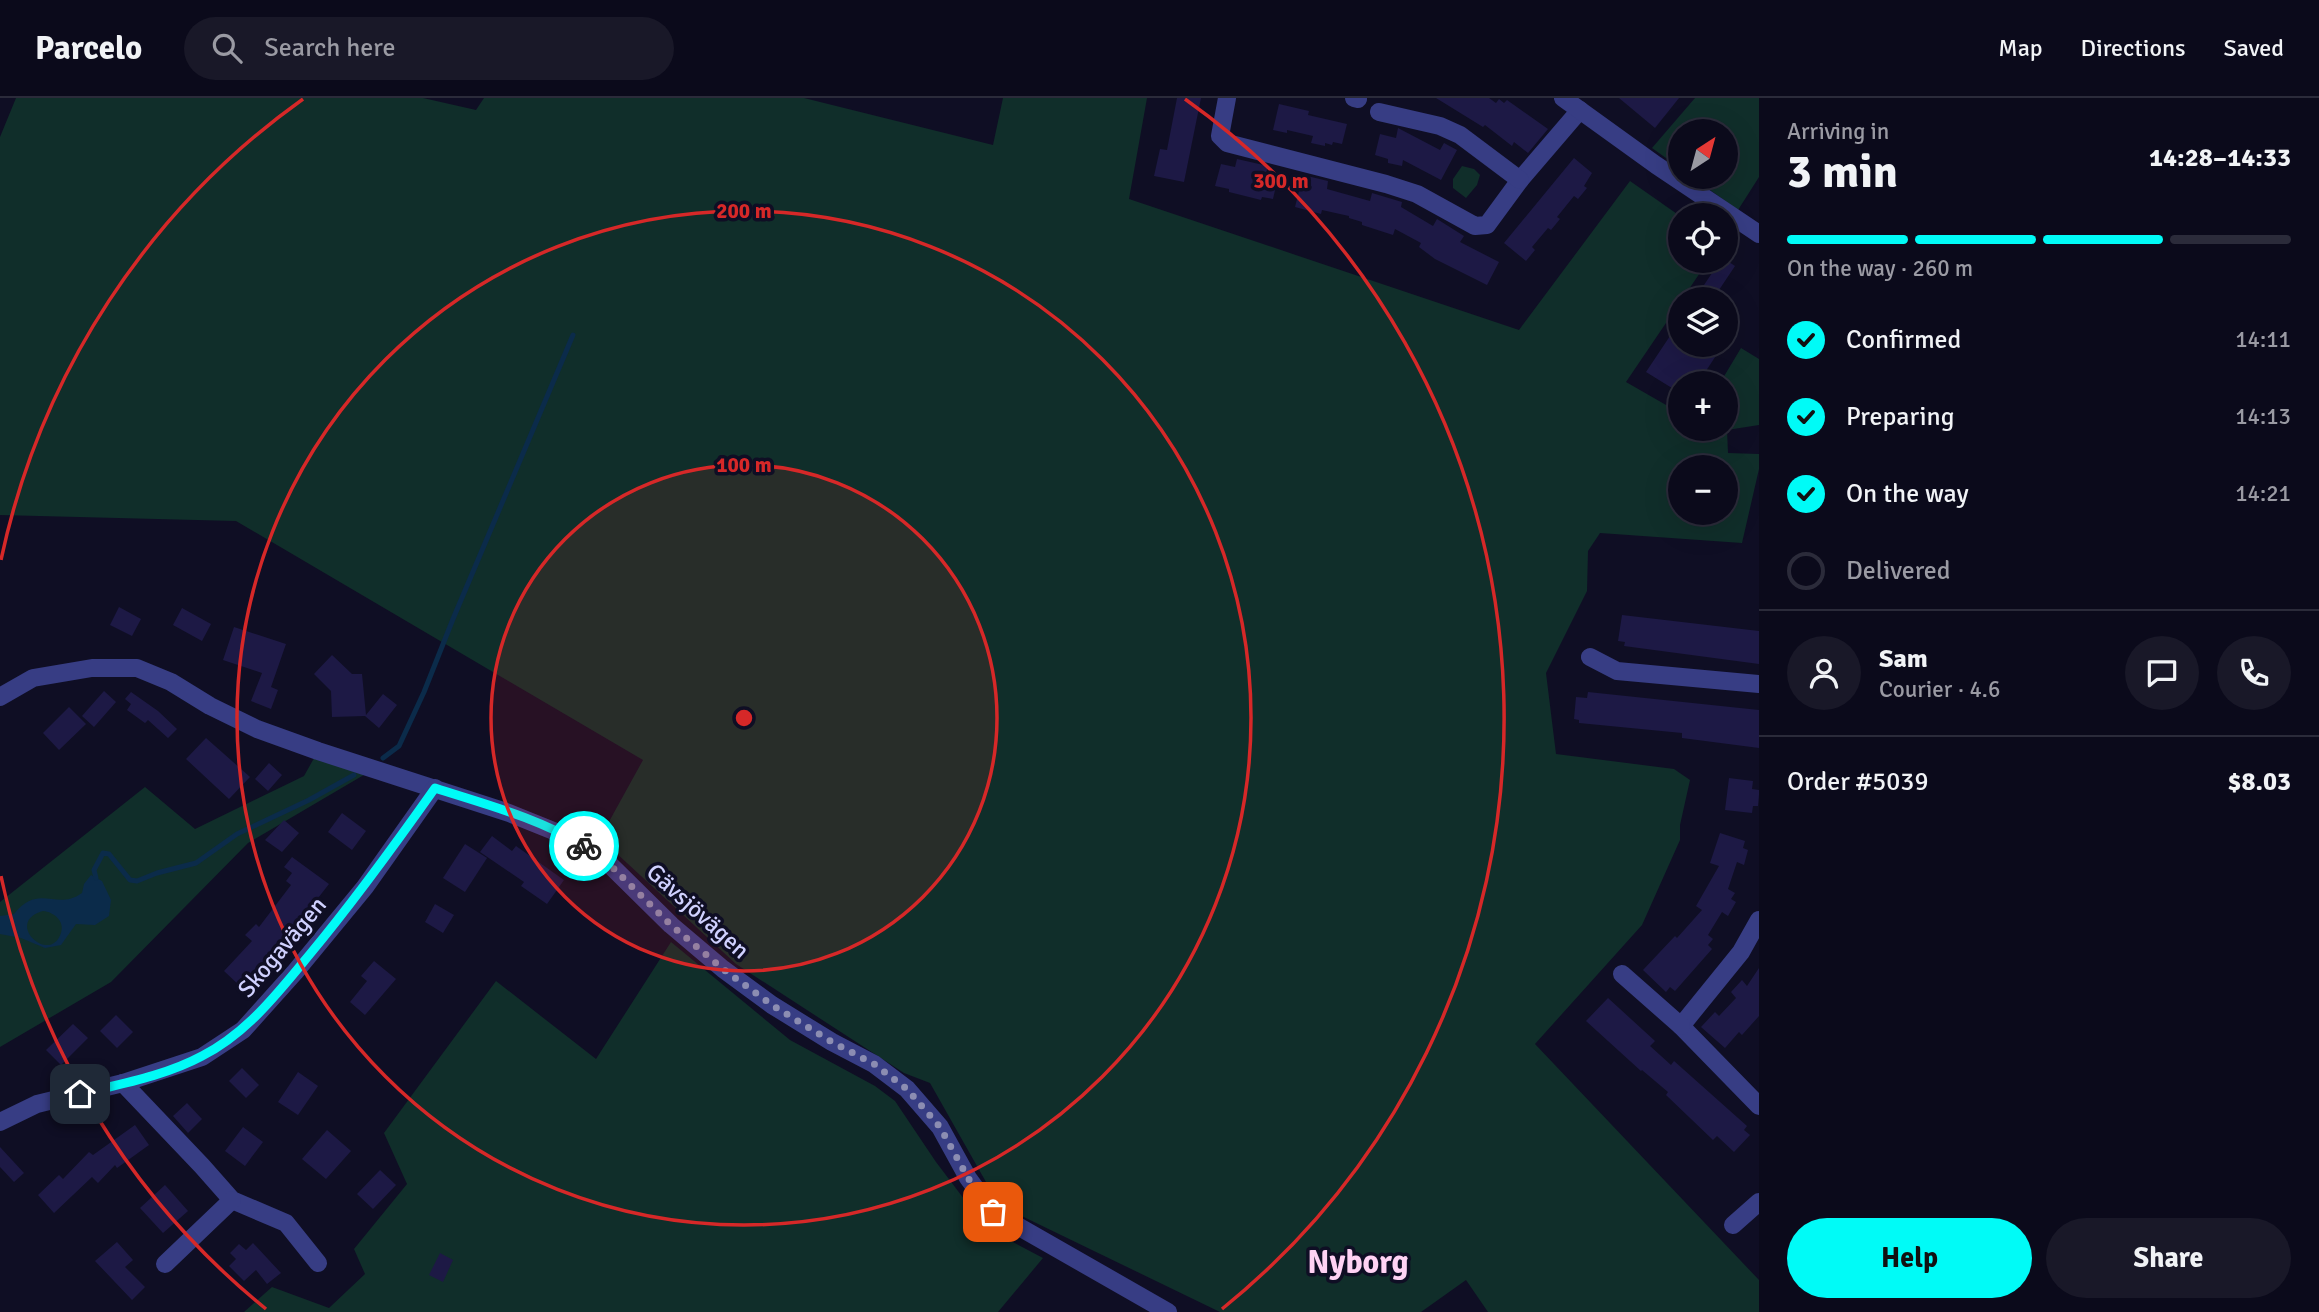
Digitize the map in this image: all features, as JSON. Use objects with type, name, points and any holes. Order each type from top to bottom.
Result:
[{"type":"street","points":[[1227,98],[1220,136],[1227,143],[1406,191],[1447,209],[1475,226],[1487,225],[1520,180],[1580,110]]},
{"type":"street","points":[[1563,98],[1759,234]]},
{"type":"street","points":[[1379,112],[1440,126],[1460,135],[1520,180]]},
{"type":"street","points":[[1590,657],[1617,671],[1759,684]]},
{"type":"street","name":"Gävsjövägen","points":[[0,696],[33,678],[92,668],[137,668],[171,682],[210,706],[257,729],[509,813],[571,838],[601,856],[671,925],[733,976],[772,1005],[874,1064],[907,1089],[940,1127],[968,1178],[993,1212],[1168,1312]]},
{"type":"street","name":"Skogavägen","points":[[0,1122],[37,1104],[123,1083],[202,1057],[243,1030],[365,887],[435,788]]},
{"type":"street","points":[[1681,1026],[1741,952],[1759,920]]},
{"type":"street","points":[[1622,974],[1681,1026],[1759,1106]]},
{"type":"street","points":[[123,1083],[232,1200],[286,1223],[318,1263]]},
{"type":"street","points":[[165,1264],[232,1200]]},
{"type":"street","points":[[1733,1225],[1759,1202]]},
{"type":"green space","points":[[16,98],[423,98],[476,110],[484,98],[804,98],[993,145],[1003,98],[1147,98],[1129,199],[1519,330],[1630,181],[1668,208],[1668,273],[1700,273],[1690,287],[1668,287],[1668,320],[1626,382],[1668,406],[1668,441],[1727,441],[1728,453],[1759,454],[1759,469],[1742,543],[1600,533],[1588,551],[1587,591],[1546,673],[1556,754],[1674,769],[1690,780],[1680,825],[1680,840],[1642,925],[1535,1044],[1759,1280],[1759,1312],[1488,1312],[1466,1280],[1421,1312],[1220,1312],[999,1205],[930,1083],[904,1073],[736,964],[600,838],[643,760],[236,521],[0,515],[0,137]]},
{"type":"green space","points":[[1695,98],[1759,98],[1759,177],[1738,210],[1738,203],[1728,203],[1709,189],[1738,189],[1738,119],[1677,119]]},
{"type":"green space","points":[[1668,129],[1668,159],[1652,148]]},
{"type":"green space","points":[[1462,166],[1474,169],[1480,175],[1477,185],[1466,198],[1453,188],[1453,179]]},
{"type":"green space","points":[[1741,348],[1759,359],[1759,425],[1738,428],[1738,371],[1727,371]]},
{"type":"green space","points":[[318,751],[374,769],[248,843],[111,982],[0,1047],[0,902],[145,787],[195,829],[304,776]]},
{"type":"green space","points":[[671,942],[790,1040],[875,1086],[895,1101],[936,1162],[986,1228],[1043,1258],[998,1312],[244,1312],[272,1287],[329,1308],[365,1274],[354,1249],[407,1184],[384,1133],[496,981],[596,1059]]},
{"type":"water","points":[[91,875],[102,881],[111,900],[109,916],[95,925],[76,924],[61,945],[45,948],[21,938],[0,934],[0,916],[14,914],[23,905],[40,898],[72,898],[82,893],[84,884]],"holes":[[[47,912],[58,918],[62,929],[55,942],[48,945],[33,938],[27,924],[32,916]]]},
{"type":"building","points":[[1177,98],[1201,98],[1184,182],[1154,176],[1160,149],[1167,150]]},
{"type":"building","points":[[1436,98],[1489,98],[1496,103],[1499,99],[1504,103],[1507,100],[1548,129],[1528,153],[1514,142],[1512,146],[1485,125],[1483,127]]},
{"type":"building","points":[[1619,98],[1679,98],[1655,128]]},
{"type":"building","points":[[1279,104],[1309,111],[1308,115],[1347,124],[1342,144],[1333,142],[1332,145],[1325,143],[1325,146],[1311,143],[1313,136],[1273,130]]},
{"type":"building","points":[[1398,128],[1440,150],[1444,143],[1457,150],[1441,180],[1403,160],[1402,166],[1388,163],[1388,159],[1375,155],[1380,134],[1396,138]]},
{"type":"building","points":[[1574,158],[1592,173],[1584,186],[1587,188],[1578,199],[1574,196],[1557,217],[1560,219],[1551,230],[1548,228],[1532,247],[1535,250],[1526,261],[1504,243]]},
{"type":"building","points":[[1237,159],[1268,166],[1266,174],[1278,177],[1273,199],[1262,197],[1261,200],[1215,186],[1221,164],[1235,167]]},
{"type":"building","points":[[1303,175],[1328,181],[1327,189],[1370,201],[1372,193],[1402,202],[1401,207],[1433,226],[1437,219],[1464,236],[1460,242],[1499,262],[1487,285],[1435,259],[1419,247],[1421,243],[1395,229],[1393,235],[1362,225],[1362,222],[1349,216],[1322,210],[1321,214],[1295,207]]},
{"type":"building","points":[[1712,273],[1730,273],[1721,287],[1703,287]]},
{"type":"building","points":[[1668,339],[1668,357],[1715,357],[1706,371],[1668,371],[1668,386],[1646,372]]},
{"type":"building","points":[[119,607],[141,619],[132,636],[110,625]]},
{"type":"building","points":[[182,608],[211,624],[202,641],[173,625]]},
{"type":"building","points":[[1622,615],[1759,631],[1759,664],[1624,646],[1625,642],[1618,641]]},
{"type":"building","points":[[234,627],[286,644],[271,687],[278,690],[271,709],[251,701],[262,673],[223,660]]},
{"type":"building","points":[[332,655],[352,674],[362,674],[366,715],[383,694],[397,705],[379,728],[365,716],[332,717],[331,691],[314,674]]},
{"type":"building","points":[[104,691],[116,702],[94,727],[82,716]]},
{"type":"building","points":[[131,692],[158,711],[177,729],[168,738],[148,720],[145,723],[127,710],[131,704],[125,699]]},
{"type":"building","points":[[1588,692],[1759,710],[1759,748],[1682,738],[1682,733],[1579,723],[1579,720],[1574,719],[1576,697],[1587,698]]},
{"type":"building","points":[[69,707],[86,724],[59,750],[43,733]]},
{"type":"building","points":[[206,738],[250,777],[229,799],[186,759]]},
{"type":"building","points":[[269,763],[282,775],[268,791],[255,779]]},
{"type":"building","points":[[1729,778],[1753,781],[1752,789],[1759,790],[1758,806],[1753,806],[1752,813],[1725,810]]},
{"type":"building","points":[[342,813],[366,831],[352,850],[328,832]]},
{"type":"building","points":[[284,820],[299,833],[282,852],[265,840]]},
{"type":"building","points":[[1720,833],[1745,841],[1743,848],[1748,850],[1744,865],[1737,862],[1728,889],[1735,893],[1731,899],[1736,902],[1728,916],[1722,912],[1708,935],[1713,939],[1708,945],[1712,949],[1675,991],[1670,987],[1666,992],[1643,970],[1702,910],[1696,906],[1719,866],[1710,863]]},
{"type":"building","points":[[492,836],[512,851],[516,846],[564,880],[547,904],[521,886],[524,882],[480,852]]},
{"type":"building","points":[[465,844],[487,858],[465,892],[443,878]]},
{"type":"building","points":[[292,857],[329,884],[279,948],[242,988],[224,971],[252,941],[245,935],[256,924],[259,927],[291,885],[286,881],[292,873],[284,867]]},
{"type":"building","points":[[435,904],[454,915],[443,933],[425,922]]},
{"type":"building","points":[[374,961],[396,979],[365,1015],[350,1002],[367,981],[361,976]]},
{"type":"building","points":[[1759,968],[1759,1016],[1742,1035],[1739,1032],[1725,1048],[1701,1027],[1715,1012],[1719,1016],[1736,998],[1731,992],[1742,980],[1747,986]]},
{"type":"building","points":[[1608,998],[1655,1041],[1650,1046],[1671,1065],[1674,1061],[1747,1126],[1744,1130],[1750,1135],[1734,1152],[1717,1136],[1713,1140],[1666,1095],[1668,1092],[1586,1021]]},
{"type":"building","points":[[116,1015],[133,1032],[117,1048],[100,1031]]},
{"type":"building","points":[[73,1024],[88,1038],[61,1065],[46,1050]]},
{"type":"building","points":[[242,1068],[259,1085],[246,1098],[229,1081]]},
{"type":"building","points":[[298,1072],[318,1086],[298,1115],[278,1102]]},
{"type":"building","points":[[187,1103],[202,1119],[188,1133],[173,1116]]},
{"type":"building","points":[[135,1125],[149,1145],[117,1168],[115,1165],[98,1183],[92,1177],[54,1213],[38,1195],[59,1175],[63,1179],[89,1152],[93,1155]]},
{"type":"building","points":[[243,1127],[263,1142],[245,1166],[225,1151]]},
{"type":"building","points":[[327,1130],[351,1151],[326,1179],[302,1159]]},
{"type":"building","points":[[0,1147],[24,1173],[14,1182],[0,1167]]},
{"type":"building","points":[[380,1170],[396,1185],[373,1209],[357,1194]]},
{"type":"building","points":[[165,1185],[188,1211],[163,1233],[140,1208]]},
{"type":"building","points":[[117,1242],[133,1260],[125,1267],[145,1287],[132,1300],[95,1261]]},
{"type":"building","points":[[253,1243],[281,1273],[267,1284],[256,1270],[244,1281],[229,1266],[236,1259],[230,1253],[239,1244],[246,1250]]},
{"type":"building","points":[[440,1253],[453,1260],[443,1282],[429,1275]]},
{"type":"waterway","points":[[383,758],[399,746],[424,692],[573,335]]},
{"type":"waterway","points":[[96,878],[94,870],[103,853],[109,854],[130,880],[137,881],[196,863],[237,834],[354,775]]},
{"type":"way so far","points":[[584,846],[601,856],[671,925],[723,969],[772,1005],[874,1064],[907,1089],[940,1127],[968,1178],[993,1212]]},
{"type":"district","name":"Nyborg","points":[[1358,1262]]},
{"type":"route","points":[[80,1094],[155,1074],[202,1057],[243,1030],[365,887],[435,788],[509,813],[584,846]]}]
